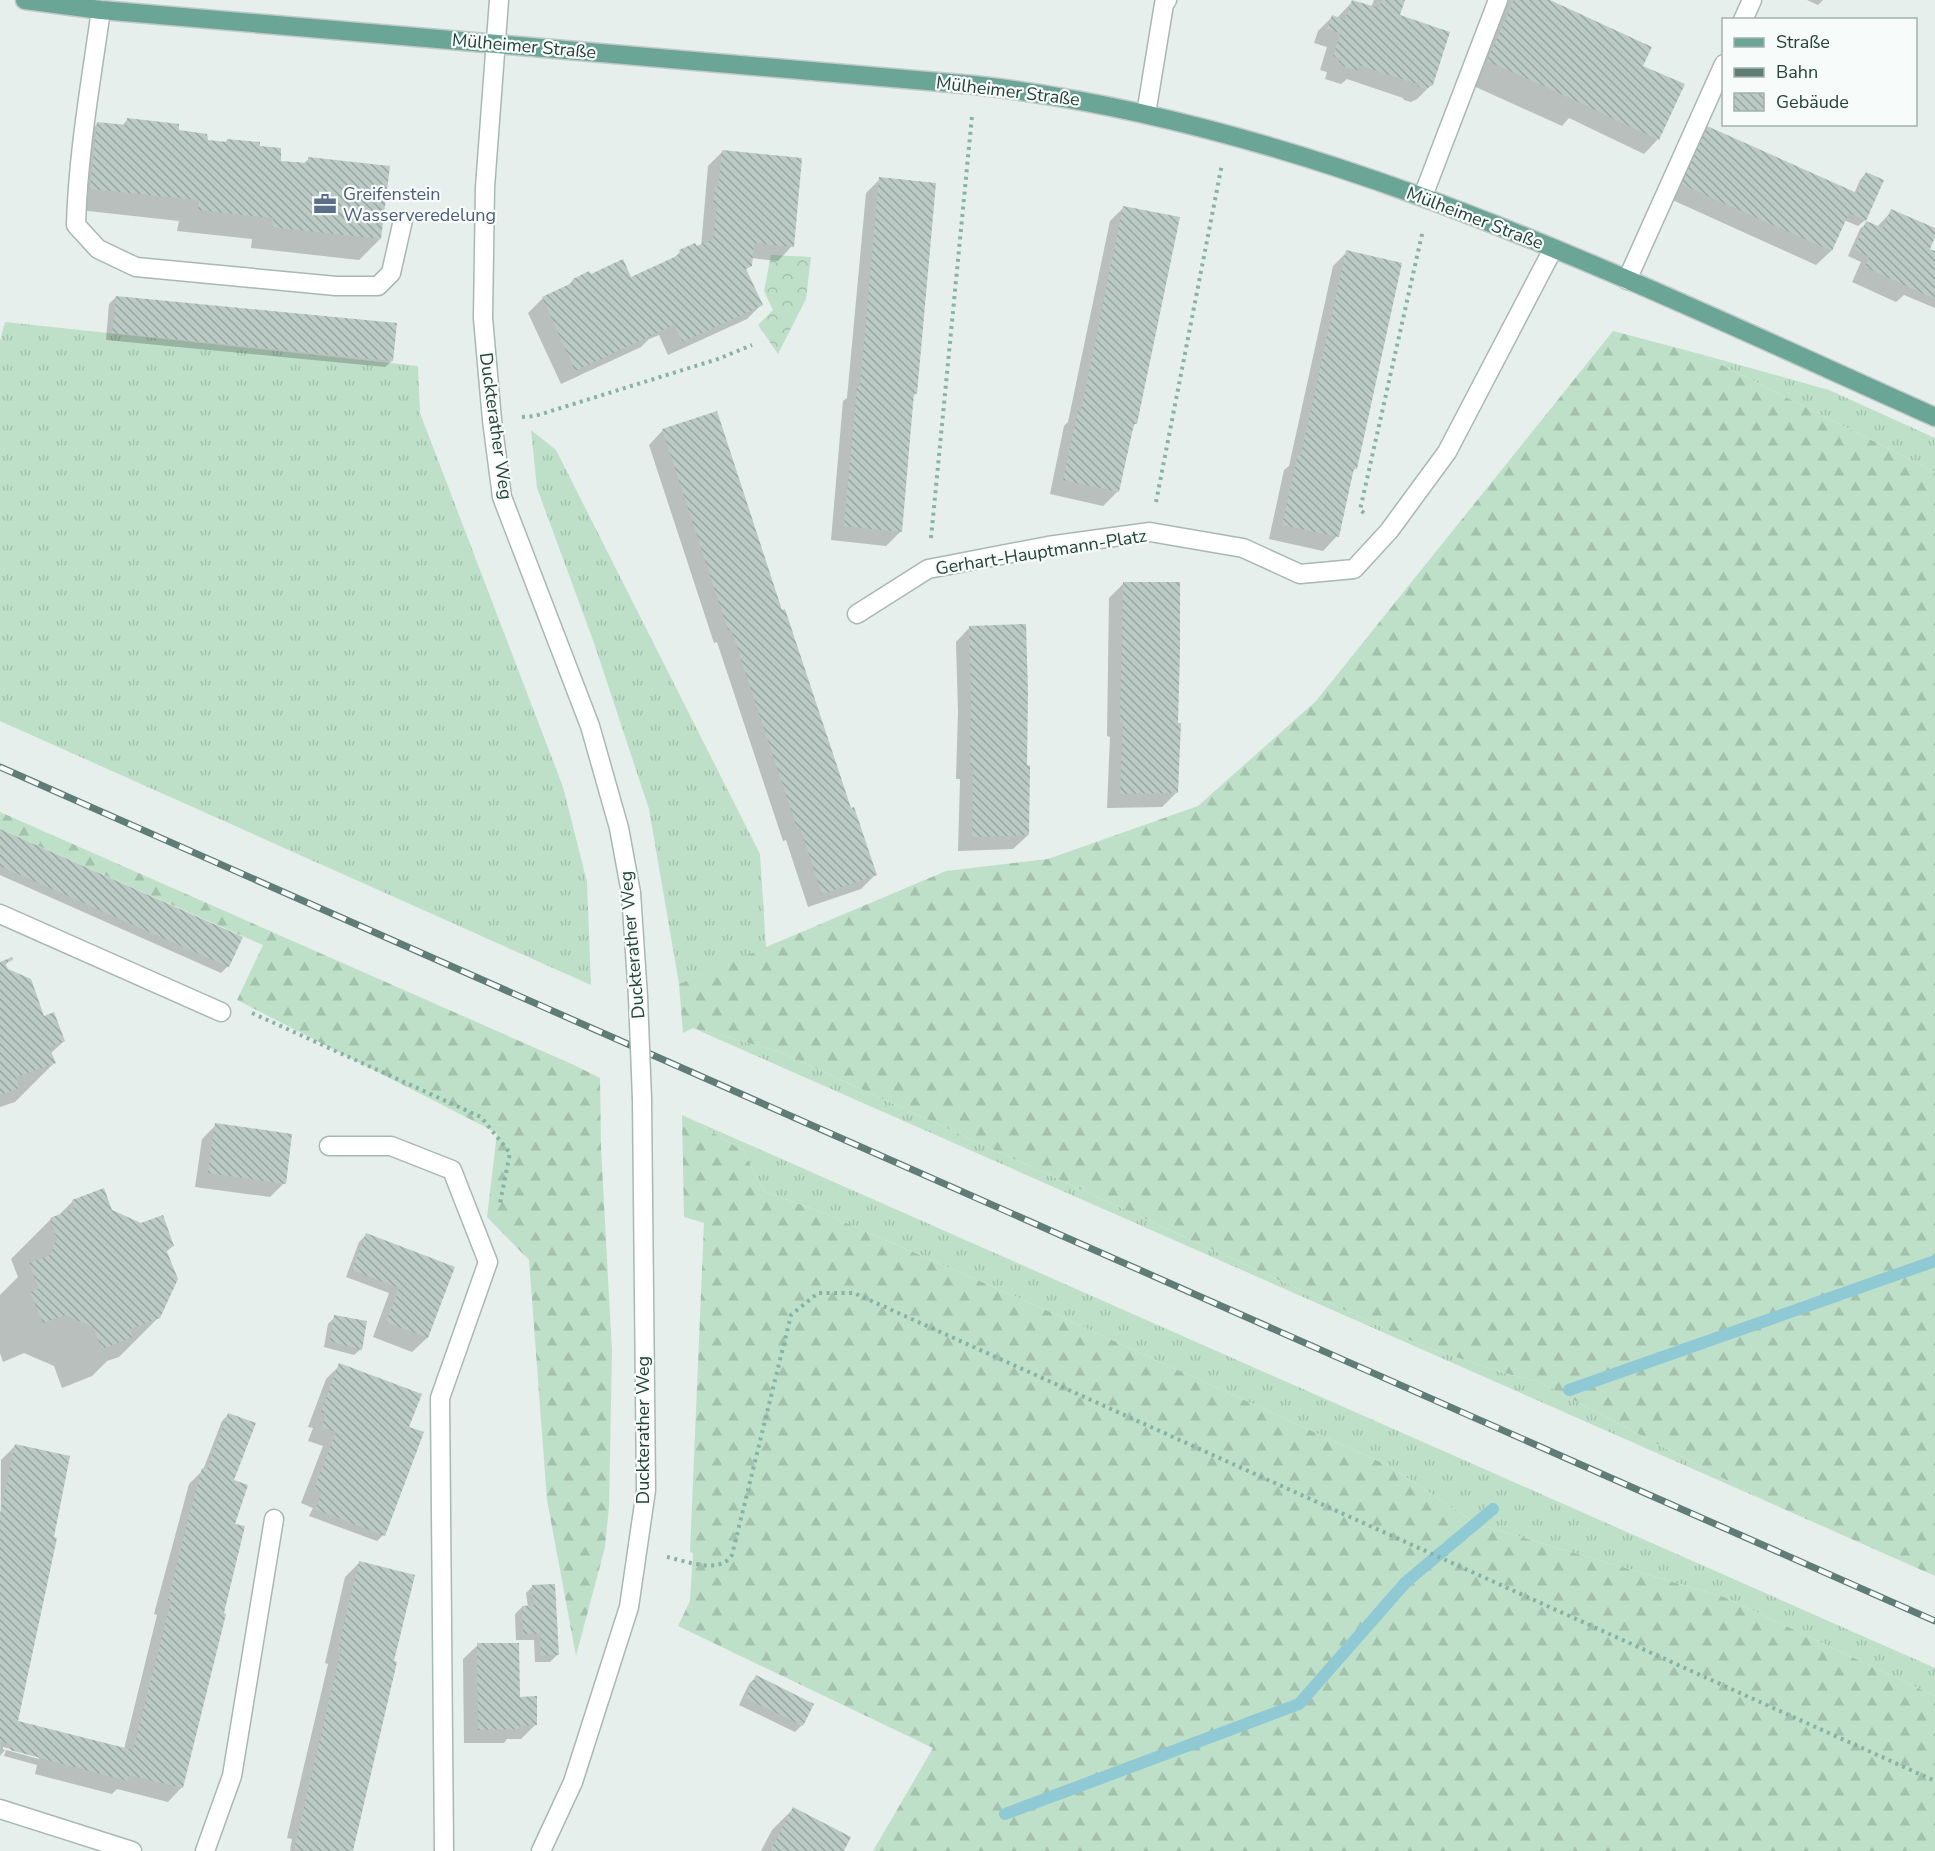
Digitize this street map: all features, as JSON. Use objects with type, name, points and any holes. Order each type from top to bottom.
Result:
[{"type":"main road","name":"Mülheimer Straße","points":[[25,0],[101,10],[974,85],[1034,92],[1146,114],[1272,146],[1423,196],[1627,280],[1935,417]]},
{"type":"street","name":"Duckterather Weg","points":[[499,0],[485,187],[483,318],[492,420],[502,497],[590,726],[619,828],[631,893],[642,1099],[646,1490],[629,1607],[573,1782],[541,1851]]},
{"type":"street","points":[[1423,196],[1498,0]]},
{"type":"street","points":[[1744,18],[1752,0]]},
{"type":"street","points":[[1146,114],[1165,1]]},
{"type":"street","points":[[101,10],[83,137],[76,225],[98,249],[136,267],[336,286],[378,286],[391,273],[403,220]]},
{"type":"street","points":[[1627,280],[1722,68]]},
{"type":"street","name":"Gerhart-Hauptmann-Platz","points":[[857,614],[928,570],[1048,546],[1150,532],[1243,548],[1300,574],[1354,569],[1389,531],[1448,452],[1553,249]]},
{"type":"street","points":[[0,914],[221,1012]]},
{"type":"street","points":[[329,1146],[391,1146],[452,1170],[488,1262],[440,1398],[444,1851]]},
{"type":"street","points":[[206,1851],[232,1776],[274,1519]]},
{"type":"street","points":[[0,1809],[132,1851]]},
{"type":"path","points":[[928,570],[974,85]]},
{"type":"path","points":[[1150,532],[1219,182]]},
{"type":"path","points":[[1389,531],[1360,510],[1417,254]]},
{"type":"path","points":[[492,420],[535,416],[718,359],[752,345]]},
{"type":"path","points":[[221,1012],[234,1005],[482,1117],[510,1153],[499,1211]]},
{"type":"path","points":[[637,1551],[714,1566],[728,1561],[732,1555],[791,1315],[818,1293],[854,1293],[1935,1781]]},
{"type":"green space","points":[[771,255],[811,257],[806,299],[778,354],[758,325],[773,310],[764,291]]},
{"type":"green space","points":[[5,322],[418,366],[420,413],[563,787],[587,882],[591,985],[0,721],[0,341]]},
{"type":"green space","points":[[1613,331],[1700,354],[1935,472],[1935,1576],[1768,1502],[1537,1381],[1504,1373],[1423,1346],[778,1051],[693,1028],[683,1033],[679,984],[946,871],[1048,859],[1198,806],[1316,701]]},
{"type":"green space","points":[[1700,354],[1829,390],[1935,438],[1935,472]]},
{"type":"green space","points":[[531,430],[556,450],[760,854],[766,948],[679,984],[649,809],[594,643],[537,488]]},
{"type":"green space","points":[[0,812],[600,1078],[601,1148],[612,1351],[609,1507],[605,1547],[576,1656],[547,1500],[529,1260],[487,1217],[497,1133],[237,1000],[263,945],[0,829]]},
{"type":"green space","points":[[693,1028],[778,1051],[1423,1346],[1504,1373],[1537,1381],[1768,1502]]},
{"type":"green space","points":[[682,1115],[743,1151],[765,1192],[819,1211],[1037,1306],[1389,1466],[1477,1524],[1724,1597],[1935,1696],[1935,1851],[873,1851],[933,1748],[678,1626],[690,1601],[693,1553],[690,1552],[704,1223],[684,1217]]},
{"type":"green space","points":[[691,1119],[1935,1668],[1935,1696],[1724,1597],[1477,1524],[1389,1466],[1037,1306],[819,1211],[765,1192],[743,1151]]},
{"type":"building","points":[[1352,0],[1379,8],[1382,0],[1405,0],[1400,15],[1450,32],[1433,85],[1426,89],[1359,65],[1357,71],[1338,64],[1340,58],[1333,56],[1341,33],[1327,29],[1332,15],[1345,20]]},
{"type":"building","points":[[1514,0],[1550,0],[1652,47],[1643,66],[1685,84],[1659,140],[1487,61]]},
{"type":"building","points":[[127,118],[179,124],[179,130],[207,134],[208,140],[260,142],[260,146],[281,148],[281,161],[308,163],[308,157],[390,166],[381,239],[272,227],[273,218],[198,210],[199,200],[90,189],[97,122],[126,125]]},
{"type":"building","points":[[1707,126],[1857,193],[1866,172],[1884,180],[1866,221],[1849,213],[1832,251],[1681,184]]},
{"type":"building","points":[[722,150],[802,158],[794,247],[754,243],[752,266],[746,269],[763,305],[683,342],[674,325],[575,371],[542,297],[574,282],[573,279],[589,271],[591,274],[623,259],[631,277],[681,254],[679,250],[713,239],[717,204],[713,204],[715,186],[718,187]]},
{"type":"building","points":[[879,177],[936,183],[902,532],[844,526],[857,386],[860,386]]},
{"type":"building","points":[[1123,206],[1180,217],[1137,424],[1134,424],[1119,492],[1063,480],[1078,410],[1081,411]]},
{"type":"building","points":[[1891,209],[1935,228],[1935,237],[1930,249],[1935,251],[1935,299],[1865,267],[1869,257],[1854,249],[1866,221],[1883,228]]},
{"type":"building","points":[[1346,250],[1402,263],[1357,469],[1354,468],[1339,537],[1282,525],[1298,454],[1301,455]]},
{"type":"building","points":[[116,296],[397,323],[393,361],[112,333]]},
{"type":"building","points":[[717,411],[782,610],[785,609],[851,808],[854,807],[877,875],[822,894],[800,827],[797,828],[731,629],[728,630],[662,429]]},
{"type":"building","points":[[1123,582],[1180,582],[1178,723],[1181,723],[1178,793],[1120,794],[1123,723],[1120,722]]},
{"type":"building","points":[[1026,624],[1027,765],[1030,766],[1029,835],[972,837],[973,766],[970,766],[969,626]]},
{"type":"building","points":[[0,829],[243,937],[229,967],[0,866]]},
{"type":"building","points":[[12,957],[13,960],[5,963],[8,969],[31,979],[44,1016],[54,1012],[65,1041],[49,1047],[56,1063],[16,1077],[19,1088],[0,1095],[0,962]]},
{"type":"building","points":[[215,1123],[292,1134],[286,1184],[208,1173]]},
{"type":"building","points":[[104,1188],[112,1210],[141,1223],[163,1215],[174,1246],[166,1249],[178,1279],[160,1318],[130,1329],[133,1337],[102,1349],[93,1327],[65,1315],[43,1323],[30,1292],[39,1289],[29,1263],[50,1255],[57,1239],[50,1218],[75,1208],[72,1200]]},
{"type":"building","points":[[366,1233],[455,1267],[428,1338],[386,1322],[399,1288],[352,1270]]},
{"type":"building","points":[[334,1315],[367,1321],[362,1350],[330,1341]]},
{"type":"building","points":[[339,1363],[422,1394],[409,1427],[424,1432],[385,1536],[315,1509],[322,1492],[314,1489],[336,1432],[322,1427],[326,1414],[321,1412]]},
{"type":"building","points":[[228,1413],[256,1423],[234,1480],[248,1485],[235,1524],[245,1526],[183,1788],[129,1775],[128,1781],[10,1750],[11,1744],[0,1742],[0,1514],[15,1444],[70,1456],[54,1537],[57,1538],[18,1721],[133,1750],[202,1468],[207,1469]]},
{"type":"building","points":[[359,1561],[415,1575],[353,1851],[302,1851],[294,1849],[341,1650],[338,1649]]},
{"type":"building","points":[[555,1584],[559,1655],[541,1656],[540,1634],[523,1634],[522,1606],[534,1605],[532,1585]]},
{"type":"building","points":[[477,1643],[519,1643],[520,1697],[537,1696],[537,1725],[519,1726],[520,1729],[478,1730]]},
{"type":"building","points":[[756,1675],[814,1704],[803,1726],[745,1698]]},
{"type":"building","points":[[793,1807],[851,1837],[844,1851],[770,1851]]},
{"type":"waterway","points":[[1569,1390],[1935,1261]]},
{"type":"waterway","points":[[1005,1814],[1299,1704],[1406,1582],[1493,1509]]},
{"type":"railway","points":[[0,767],[1935,1621]]},
{"type":"place","name":"Greifenstein Wasserveredelung","points":[[325,204]]}]
